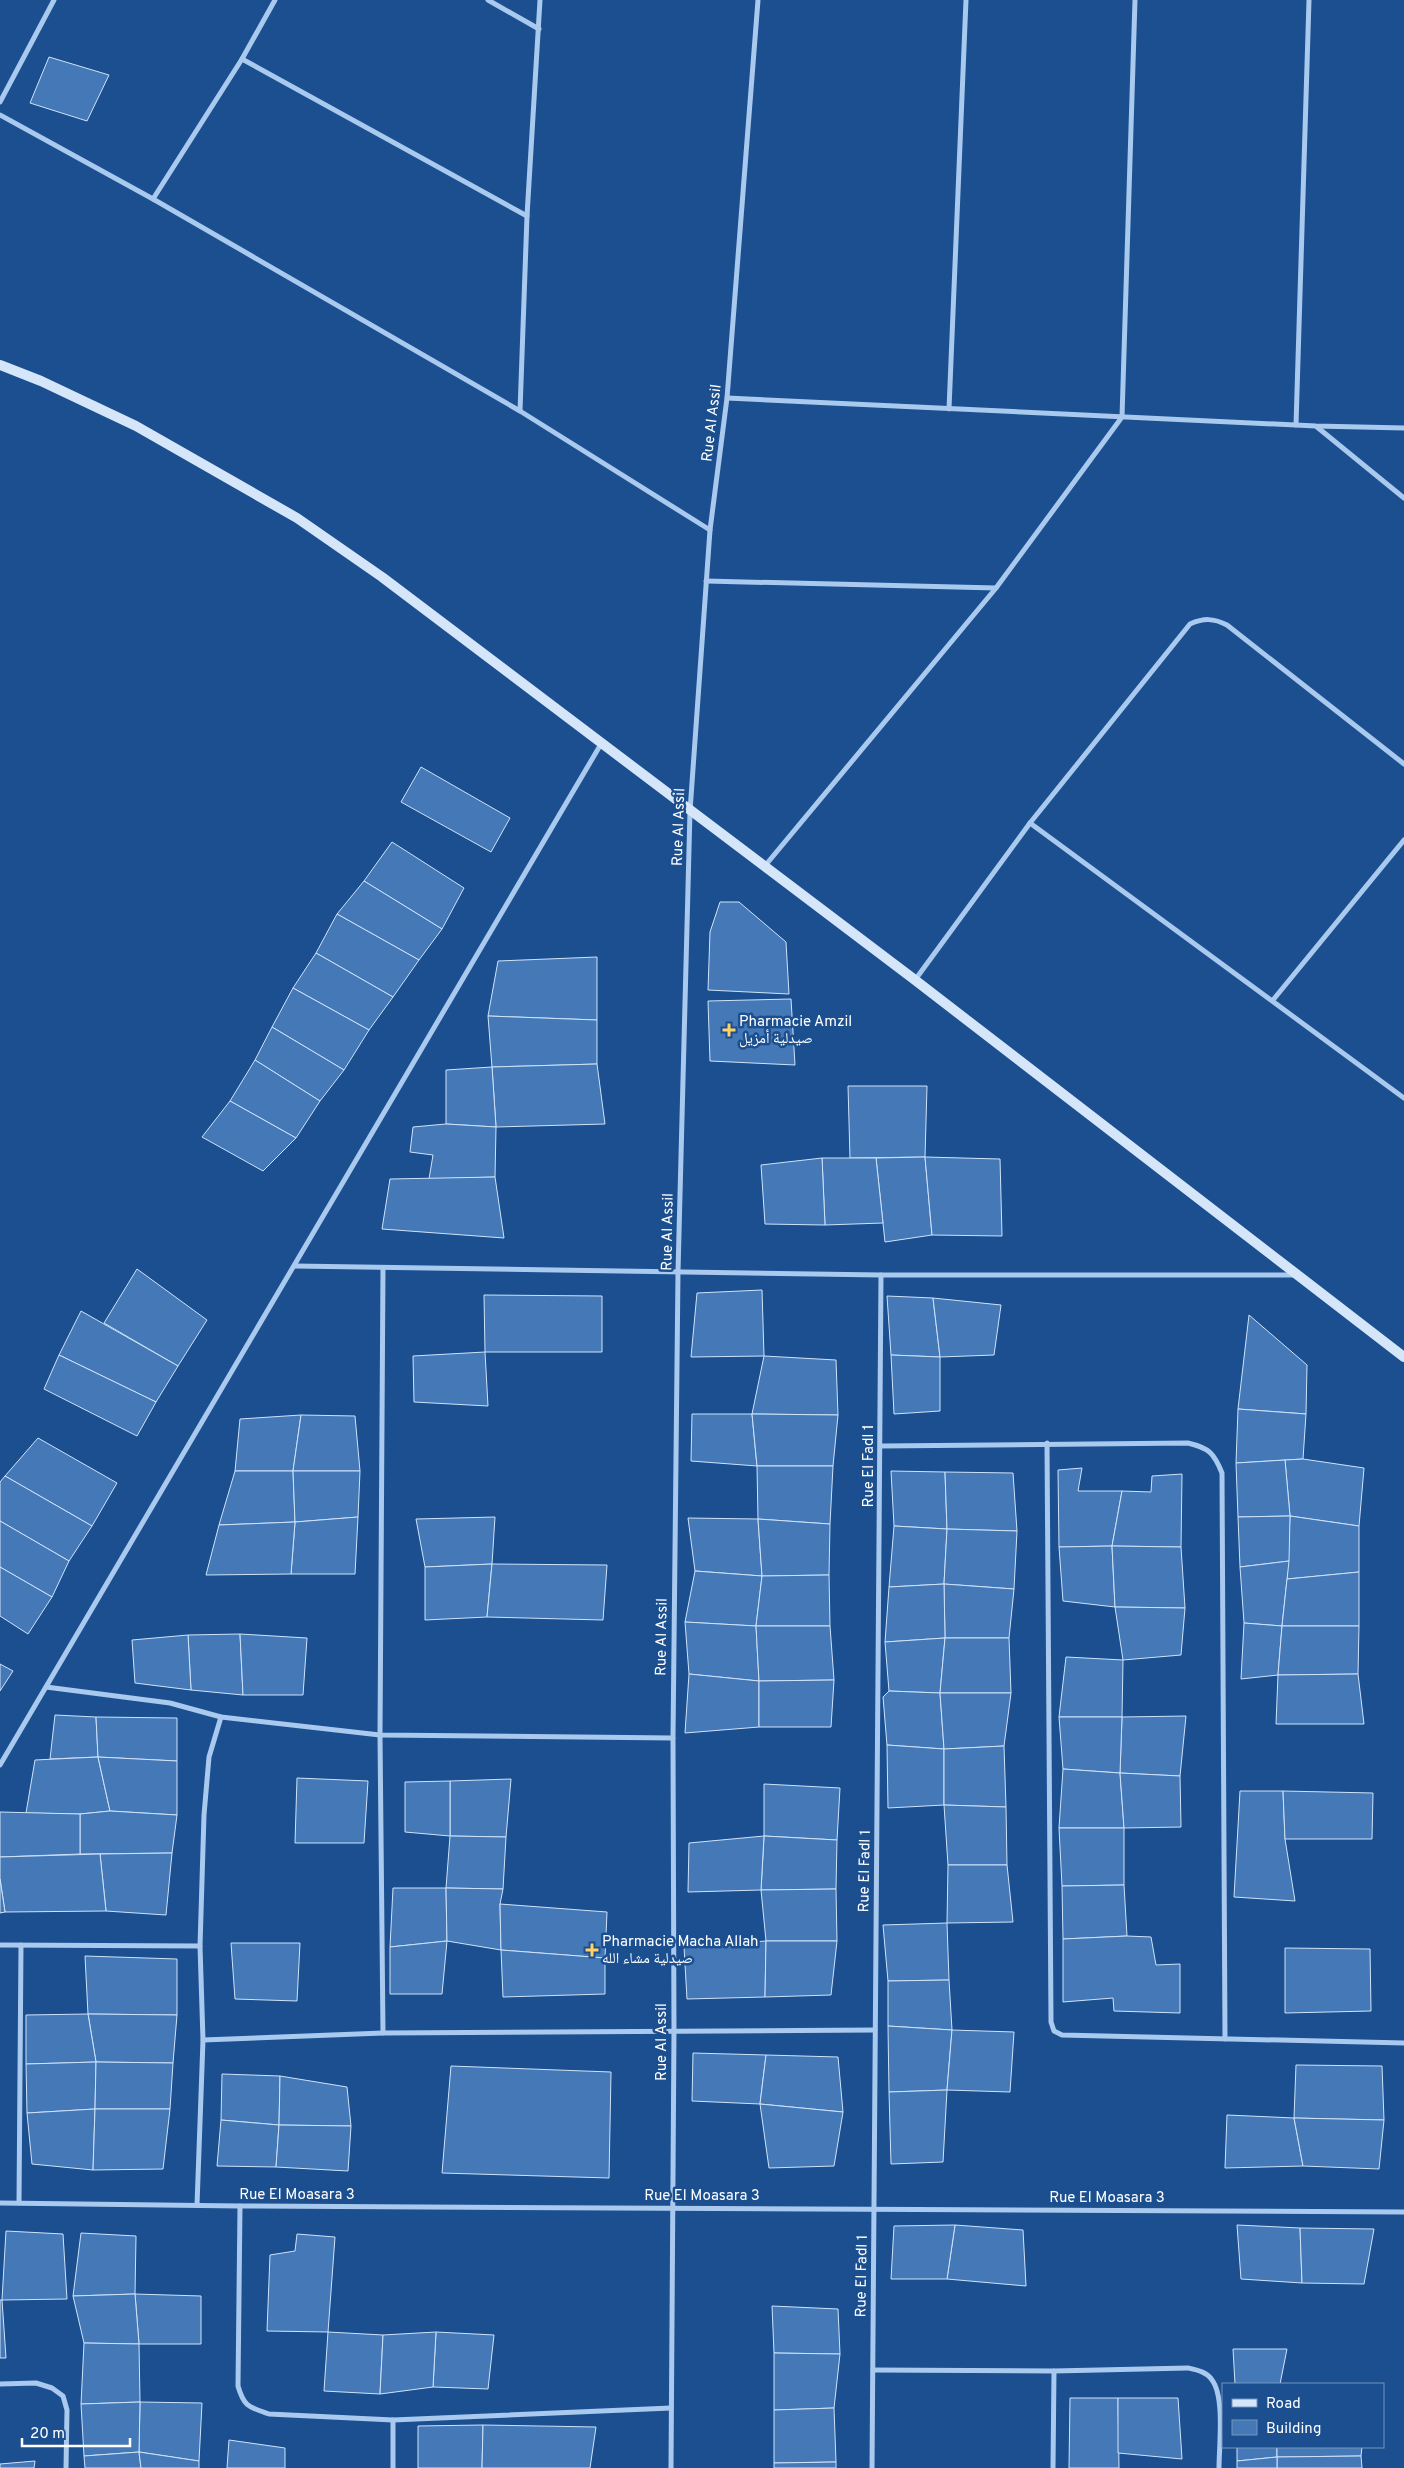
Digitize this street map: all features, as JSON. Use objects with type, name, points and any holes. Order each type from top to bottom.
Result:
[{"type":"street","points":[[0,102],[54,0]]},
{"type":"street","points":[[153,199],[242,59],[275,0]]},
{"type":"street","points":[[488,0],[539,29]]},
{"type":"street","points":[[520,411],[527,216],[540,0]]},
{"type":"street","name":"Rue Al Assil","points":[[671,2468],[674,2031],[673,1738],[678,1272],[690,811],[710,530],[727,398],[758,0]]},
{"type":"street","points":[[949,409],[966,0]]},
{"type":"street","points":[[764,867],[996,588],[1122,417],[1135,0]]},
{"type":"street","points":[[1296,425],[1309,0]]},
{"type":"street","points":[[242,59],[527,216]]},
{"type":"street","points":[[0,115],[153,199],[520,411],[710,530]]},
{"type":"street","points":[[0,365],[41,381],[136,426],[297,518],[382,577],[915,980],[1404,1357]]},
{"type":"street","points":[[727,398],[1316,426],[1404,428]]},
{"type":"street","points":[[1316,426],[1404,498]]},
{"type":"street","points":[[706,581],[996,588]]},
{"type":"street","points":[[915,980],[1030,823],[1190,624],[1205,619],[1215,620],[1227,625],[1404,764]]},
{"type":"street","points":[[0,1765],[601,744]]},
{"type":"street","points":[[1030,823],[1404,1098]]},
{"type":"street","points":[[1273,1000],[1404,840]]},
{"type":"street","points":[[295,1266],[880,1275],[1297,1275]]},
{"type":"street","points":[[383,1268],[380,1735],[383,2033]]},
{"type":"street","name":"Rue El Fadl 1","points":[[872,2468],[880,1275]]},
{"type":"street","points":[[1048,1443],[1051,2022],[1054,2031],[1062,2035],[1404,2043]]},
{"type":"street","points":[[880,1446],[1188,1443],[1204,1446],[1216,1458],[1222,1473],[1225,2039]]},
{"type":"street","points":[[46,1687],[170,1703],[221,1717],[380,1735],[673,1738]]},
{"type":"street","points":[[197,2205],[203,2040],[200,1946],[204,1815],[209,1757],[221,1717]]},
{"type":"street","points":[[0,1945],[200,1946]]},
{"type":"street","points":[[19,2203],[21,1945]]},
{"type":"street","points":[[203,2040],[383,2033],[875,2030]]},
{"type":"street","name":"Rue El Moasara 3","points":[[0,2203],[1404,2212]]},
{"type":"street","points":[[240,2206],[238,2386],[243,2401],[250,2407],[268,2414],[393,2420],[671,2408]]},
{"type":"street","points":[[873,2370],[1054,2371],[1188,2368],[1204,2373],[1212,2378],[1219,2392],[1219,2468]]},
{"type":"street","points":[[1053,2468],[1054,2371]]},
{"type":"street","points":[[0,2384],[36,2383],[52,2388],[63,2396],[67,2410],[66,2468]]},
{"type":"street","points":[[393,2420],[393,2468]]},
{"type":"building","points":[[49,57],[109,75],[87,121],[30,103]]},
{"type":"building","points":[[421,767],[510,818],[491,852],[401,802]]},
{"type":"building","points":[[392,842],[464,888],[442,929],[364,881]]},
{"type":"building","points":[[364,881],[442,929],[419,960],[337,914]]},
{"type":"building","points":[[720,902],[739,902],[786,942],[789,994],[708,990],[710,932]]},
{"type":"building","points":[[337,914],[419,960],[393,997],[316,953]]},
{"type":"building","points":[[316,953],[393,997],[369,1030],[293,988]]},
{"type":"building","points":[[597,957],[597,1020],[488,1016],[498,961]]},
{"type":"building","points":[[293,988],[369,1030],[344,1070],[272,1027]]},
{"type":"building","points":[[791,999],[795,1065],[710,1061],[708,1001]]},
{"type":"building","points":[[488,1016],[597,1020],[597,1064],[492,1067]]},
{"type":"building","points":[[272,1027],[344,1070],[320,1101],[255,1060]]},
{"type":"building","points":[[255,1060],[320,1101],[296,1138],[230,1101]]},
{"type":"building","points":[[597,1064],[605,1124],[496,1127],[492,1067]]},
{"type":"building","points":[[492,1067],[496,1127],[446,1124],[446,1070]]},
{"type":"building","points":[[848,1086],[927,1086],[925,1157],[850,1158]]},
{"type":"building","points":[[230,1101],[296,1138],[263,1171],[202,1137]]},
{"type":"building","points":[[446,1124],[496,1127],[495,1177],[429,1179],[433,1155],[410,1152],[413,1127]]},
{"type":"building","points":[[925,1157],[932,1235],[885,1242],[876,1158]]},
{"type":"building","points":[[925,1157],[1000,1159],[1002,1236],[932,1235]]},
{"type":"building","points":[[822,1158],[876,1158],[883,1223],[825,1225]]},
{"type":"building","points":[[822,1158],[825,1225],[765,1224],[761,1165]]},
{"type":"building","points":[[495,1177],[504,1238],[382,1229],[390,1179]]},
{"type":"building","points":[[137,1269],[207,1320],[178,1366],[104,1323]]},
{"type":"building","points":[[762,1290],[764,1356],[691,1357],[697,1293]]},
{"type":"building","points":[[484,1295],[602,1296],[602,1352],[485,1352]]},
{"type":"building","points":[[887,1296],[933,1298],[940,1357],[891,1355]]},
{"type":"building","points":[[933,1298],[1001,1305],[994,1355],[940,1357]]},
{"type":"building","points":[[81,1311],[178,1366],[156,1402],[59,1355]]},
{"type":"building","points":[[1249,1315],[1307,1365],[1306,1414],[1238,1409]]},
{"type":"building","points":[[485,1352],[488,1406],[414,1402],[413,1356]]},
{"type":"building","points":[[59,1355],[156,1402],[137,1436],[44,1389]]},
{"type":"building","points":[[891,1355],[940,1357],[940,1411],[894,1414]]},
{"type":"building","points":[[764,1356],[836,1360],[838,1415],[752,1414]]},
{"type":"building","points":[[1238,1409],[1306,1414],[1303,1459],[1236,1463]]},
{"type":"building","points":[[692,1414],[752,1414],[757,1466],[691,1461]]},
{"type":"building","points":[[752,1414],[838,1415],[833,1466],[757,1466]]},
{"type":"building","points":[[301,1415],[293,1471],[235,1471],[240,1419]]},
{"type":"building","points":[[301,1415],[355,1416],[360,1471],[293,1471]]},
{"type":"building","points":[[38,1438],[117,1483],[92,1526],[5,1476]]},
{"type":"building","points":[[1303,1459],[1364,1468],[1359,1526],[1290,1516],[1285,1460]]},
{"type":"building","points":[[1285,1460],[1290,1516],[1238,1517],[1236,1463]]},
{"type":"building","points":[[757,1466],[833,1466],[830,1524],[758,1519]]},
{"type":"building","points":[[1082,1468],[1078,1491],[1122,1491],[1112,1546],[1059,1547],[1058,1470]]},
{"type":"building","points":[[235,1471],[293,1471],[295,1522],[219,1525]]},
{"type":"building","points":[[293,1471],[360,1471],[358,1517],[295,1522]]},
{"type":"building","points":[[891,1471],[945,1472],[947,1529],[894,1526]]},
{"type":"building","points":[[945,1472],[1013,1473],[1017,1531],[947,1529]]},
{"type":"building","points":[[1182,1474],[1181,1547],[1112,1546],[1122,1491],[1151,1492],[1152,1476]]},
{"type":"building","points":[[5,1476],[92,1526],[69,1561],[0,1521],[0,1482]]},
{"type":"building","points":[[1290,1516],[1359,1526],[1359,1572],[1287,1579]]},
{"type":"building","points":[[1290,1516],[1289,1561],[1240,1567],[1238,1517]]},
{"type":"building","points":[[358,1517],[355,1574],[291,1574],[295,1522]]},
{"type":"building","points":[[495,1517],[492,1564],[425,1567],[416,1519]]},
{"type":"building","points":[[688,1518],[758,1519],[762,1576],[695,1571]]},
{"type":"building","points":[[758,1519],[830,1524],[829,1575],[762,1576]]},
{"type":"building","points":[[0,1521],[69,1561],[52,1597],[0,1567]]},
{"type":"building","points":[[295,1522],[291,1574],[206,1575],[219,1525]]},
{"type":"building","points":[[894,1526],[947,1529],[944,1584],[889,1587]]},
{"type":"building","points":[[947,1529],[1017,1531],[1014,1589],[944,1584]]},
{"type":"building","points":[[1112,1546],[1115,1607],[1063,1601],[1059,1547]]},
{"type":"building","points":[[1112,1546],[1181,1547],[1185,1608],[1115,1607]]},
{"type":"building","points":[[1289,1561],[1282,1626],[1244,1623],[1240,1567]]},
{"type":"building","points":[[492,1564],[487,1617],[425,1620],[425,1567]]},
{"type":"building","points":[[492,1564],[607,1565],[603,1620],[487,1617]]},
{"type":"building","points":[[0,1567],[52,1597],[28,1634],[0,1616]]},
{"type":"building","points":[[695,1571],[762,1576],[756,1626],[685,1622]]},
{"type":"building","points":[[1359,1572],[1359,1626],[1282,1626],[1287,1579]]},
{"type":"building","points":[[829,1575],[830,1626],[756,1626],[762,1576]]},
{"type":"building","points":[[944,1584],[1014,1589],[1009,1638],[945,1638]]},
{"type":"building","points":[[944,1584],[945,1638],[885,1642],[889,1587]]},
{"type":"building","points":[[1115,1607],[1185,1608],[1181,1655],[1123,1660]]},
{"type":"building","points":[[685,1622],[756,1626],[759,1681],[689,1674]]},
{"type":"building","points":[[1244,1623],[1282,1626],[1278,1675],[1241,1679]]},
{"type":"building","points":[[756,1626],[830,1626],[834,1680],[759,1681]]},
{"type":"building","points":[[1282,1626],[1359,1626],[1358,1674],[1278,1675]]},
{"type":"building","points":[[240,1634],[243,1695],[191,1690],[188,1635]]},
{"type":"building","points":[[240,1634],[307,1638],[303,1695],[243,1695]]},
{"type":"building","points":[[188,1635],[191,1690],[135,1683],[132,1640]]},
{"type":"building","points":[[945,1638],[940,1693],[889,1691],[885,1642]]},
{"type":"building","points":[[945,1638],[1009,1638],[1011,1693],[940,1693]]},
{"type":"building","points":[[1066,1657],[1123,1660],[1122,1717],[1059,1717]]},
{"type":"building","points":[[0,1664],[13,1671],[0,1691]]},
{"type":"building","points":[[689,1674],[759,1681],[759,1727],[685,1733]]},
{"type":"building","points":[[1358,1674],[1364,1724],[1276,1724],[1278,1675]]},
{"type":"building","points":[[834,1680],[831,1727],[759,1727],[759,1681]]},
{"type":"building","points":[[889,1691],[940,1693],[944,1749],[887,1745],[883,1697]]},
{"type":"building","points":[[940,1693],[1011,1693],[1004,1746],[944,1749]]},
{"type":"building","points":[[55,1715],[96,1717],[98,1757],[50,1759]]},
{"type":"building","points":[[1186,1716],[1180,1776],[1120,1773],[1122,1717]]},
{"type":"building","points":[[96,1717],[177,1718],[177,1761],[98,1757]]},
{"type":"building","points":[[1059,1717],[1122,1717],[1120,1773],[1063,1769]]},
{"type":"building","points":[[887,1745],[944,1749],[944,1805],[888,1808]]},
{"type":"building","points":[[1004,1746],[1006,1807],[944,1805],[944,1749]]},
{"type":"building","points":[[98,1757],[110,1811],[80,1814],[26,1813],[35,1760]]},
{"type":"building","points":[[98,1757],[177,1761],[177,1815],[110,1811]]},
{"type":"building","points":[[1063,1769],[1120,1773],[1124,1828],[1059,1828]]},
{"type":"building","points":[[1120,1773],[1180,1776],[1181,1827],[1124,1828]]},
{"type":"building","points":[[297,1778],[368,1781],[364,1843],[295,1843]]},
{"type":"building","points":[[511,1779],[506,1837],[450,1836],[450,1781]]},
{"type":"building","points":[[450,1781],[450,1836],[405,1832],[405,1782]]},
{"type":"building","points":[[764,1784],[840,1788],[837,1840],[764,1836]]},
{"type":"building","points":[[1240,1791],[1283,1791],[1285,1839],[1295,1901],[1234,1897]]},
{"type":"building","points":[[1283,1791],[1373,1793],[1372,1839],[1285,1839]]},
{"type":"building","points":[[944,1805],[1006,1807],[1007,1865],[948,1865]]},
{"type":"building","points":[[110,1811],[177,1815],[172,1853],[80,1854],[80,1814]]},
{"type":"building","points":[[0,1812],[80,1814],[80,1854],[0,1857]]},
{"type":"building","points":[[1059,1828],[1124,1828],[1124,1885],[1062,1886]]},
{"type":"building","points":[[450,1836],[506,1837],[503,1889],[446,1888]]},
{"type":"building","points":[[764,1836],[837,1840],[836,1889],[761,1890]]},
{"type":"building","points":[[764,1836],[761,1890],[688,1892],[689,1843]]},
{"type":"building","points":[[172,1853],[166,1915],[106,1911],[100,1854]]},
{"type":"building","points":[[100,1854],[106,1911],[5,1912],[0,1879],[0,1857]]},
{"type":"building","points":[[948,1865],[1007,1865],[1013,1922],[947,1923]]},
{"type":"building","points":[[0,1879],[5,1912],[0,1913]]},
{"type":"building","points":[[1124,1885],[1127,1936],[1063,1939],[1062,1886]]},
{"type":"building","points":[[393,1888],[446,1888],[447,1941],[390,1947]]},
{"type":"building","points":[[446,1888],[503,1889],[500,1904],[501,1950],[447,1941]]},
{"type":"building","points":[[836,1889],[837,1941],[766,1941],[761,1890]]},
{"type":"building","points":[[500,1904],[607,1912],[605,1958],[501,1950]]},
{"type":"building","points":[[947,1923],[949,1980],[888,1981],[883,1925]]},
{"type":"building","points":[[1127,1936],[1151,1937],[1156,1965],[1180,1964],[1180,2013],[1114,2011],[1113,1998],[1063,2002],[1063,1939]]},
{"type":"building","points":[[447,1941],[442,1994],[390,1994],[390,1947]]},
{"type":"building","points":[[766,1941],[765,1997],[687,1999],[684,1947]]},
{"type":"building","points":[[766,1941],[837,1941],[831,1995],[765,1997]]},
{"type":"building","points":[[231,1943],[300,1943],[297,2001],[235,1999]]},
{"type":"building","points":[[1285,1948],[1370,1949],[1371,2011],[1285,2013]]},
{"type":"building","points":[[501,1950],[605,1958],[605,1994],[503,1997]]},
{"type":"building","points":[[85,1956],[177,1959],[177,2015],[88,2014]]},
{"type":"building","points":[[949,1980],[952,2030],[888,2026],[888,1981]]},
{"type":"building","points":[[88,2014],[177,2015],[173,2063],[96,2062]]},
{"type":"building","points":[[88,2014],[96,2062],[26,2064],[26,2015]]},
{"type":"building","points":[[888,2026],[952,2030],[947,2090],[889,2092]]},
{"type":"building","points":[[952,2030],[1014,2032],[1010,2092],[947,2090]]},
{"type":"building","points":[[693,2053],[766,2055],[760,2104],[692,2101]]},
{"type":"building","points":[[766,2055],[838,2057],[843,2112],[760,2104]]},
{"type":"building","points":[[96,2062],[95,2109],[27,2113],[26,2064]]},
{"type":"building","points":[[96,2062],[173,2063],[170,2109],[95,2109]]},
{"type":"building","points":[[1296,2065],[1382,2066],[1384,2120],[1294,2118]]},
{"type":"building","points":[[451,2066],[611,2072],[609,2178],[442,2173]]},
{"type":"building","points":[[222,2074],[280,2076],[279,2125],[221,2120]]},
{"type":"building","points":[[280,2076],[347,2087],[351,2126],[279,2125]]},
{"type":"building","points":[[947,2090],[943,2162],[891,2164],[889,2092]]},
{"type":"building","points":[[760,2104],[843,2112],[834,2166],[769,2168]]},
{"type":"building","points":[[95,2109],[93,2170],[32,2164],[27,2113]]},
{"type":"building","points":[[95,2109],[170,2109],[163,2169],[93,2170]]},
{"type":"building","points":[[1227,2115],[1294,2118],[1303,2166],[1225,2168]]},
{"type":"building","points":[[1294,2118],[1384,2120],[1379,2169],[1303,2166]]},
{"type":"building","points":[[221,2120],[279,2125],[276,2167],[217,2166]]},
{"type":"building","points":[[279,2125],[351,2126],[348,2171],[276,2167]]},
{"type":"building","points":[[955,2225],[1023,2230],[1026,2286],[947,2279]]},
{"type":"building","points":[[955,2225],[947,2279],[891,2279],[894,2226]]},
{"type":"building","points":[[1237,2225],[1300,2228],[1302,2283],[1241,2279]]},
{"type":"building","points":[[1300,2228],[1374,2229],[1364,2284],[1302,2283]]},
{"type":"building","points":[[6,2231],[63,2234],[67,2299],[2,2300]]},
{"type":"building","points":[[81,2233],[136,2236],[135,2294],[73,2296]]},
{"type":"building","points":[[297,2234],[335,2237],[328,2332],[267,2331],[270,2255],[295,2251]]},
{"type":"building","points":[[135,2294],[201,2296],[201,2344],[139,2344]]},
{"type":"building","points":[[135,2294],[139,2344],[84,2343],[73,2296]]},
{"type":"building","points":[[0,2300],[2,2300],[6,2358],[0,2358]]},
{"type":"building","points":[[772,2306],[838,2309],[840,2354],[774,2353]]},
{"type":"building","points":[[328,2332],[383,2335],[380,2394],[324,2391]]},
{"type":"building","points":[[436,2332],[494,2335],[488,2389],[433,2387]]},
{"type":"building","points":[[436,2332],[433,2387],[380,2394],[383,2335]]},
{"type":"building","points":[[84,2343],[139,2344],[140,2402],[81,2404]]},
{"type":"building","points":[[1233,2349],[1287,2349],[1280,2383],[1235,2383]]},
{"type":"building","points":[[774,2353],[840,2354],[834,2408],[774,2410]]},
{"type":"building","points":[[1070,2398],[1118,2398],[1119,2468],[1069,2468]]},
{"type":"building","points":[[1118,2398],[1178,2398],[1182,2459],[1118,2453]]},
{"type":"building","points":[[140,2402],[202,2403],[199,2461],[139,2452]]},
{"type":"building","points":[[140,2402],[139,2452],[84,2456],[81,2404]]},
{"type":"building","points":[[834,2408],[836,2462],[774,2463],[774,2410]]},
{"type":"building","points":[[483,2425],[482,2468],[418,2468],[418,2426]]},
{"type":"building","points":[[483,2425],[596,2427],[590,2468],[482,2468]]},
{"type":"building","points":[[229,2440],[285,2448],[285,2468],[227,2468]]},
{"type":"building","points":[[1237,2448],[1277,2448],[1277,2457],[1237,2461]]},
{"type":"building","points":[[1277,2448],[1362,2448],[1361,2456],[1277,2457]]},
{"type":"building","points":[[139,2452],[141,2468],[85,2468],[84,2456]]},
{"type":"building","points":[[139,2452],[199,2461],[199,2468],[141,2468]]},
{"type":"building","points":[[1361,2456],[1362,2468],[1277,2468],[1277,2457]]},
{"type":"building","points":[[1277,2457],[1277,2468],[1237,2468],[1237,2461]]},
{"type":"building","points":[[35,2461],[34,2468],[0,2468],[0,2464]]},
{"type":"building","points":[[836,2462],[836,2468],[774,2468],[774,2463]]},
{"type":"place","name":"Pharmacie Amzil صيدلية أمزيل","points":[[729,1030]]},
{"type":"place","name":"Pharmacie Macha Allah صيدلية مشاء الله","points":[[592,1950]]}]
